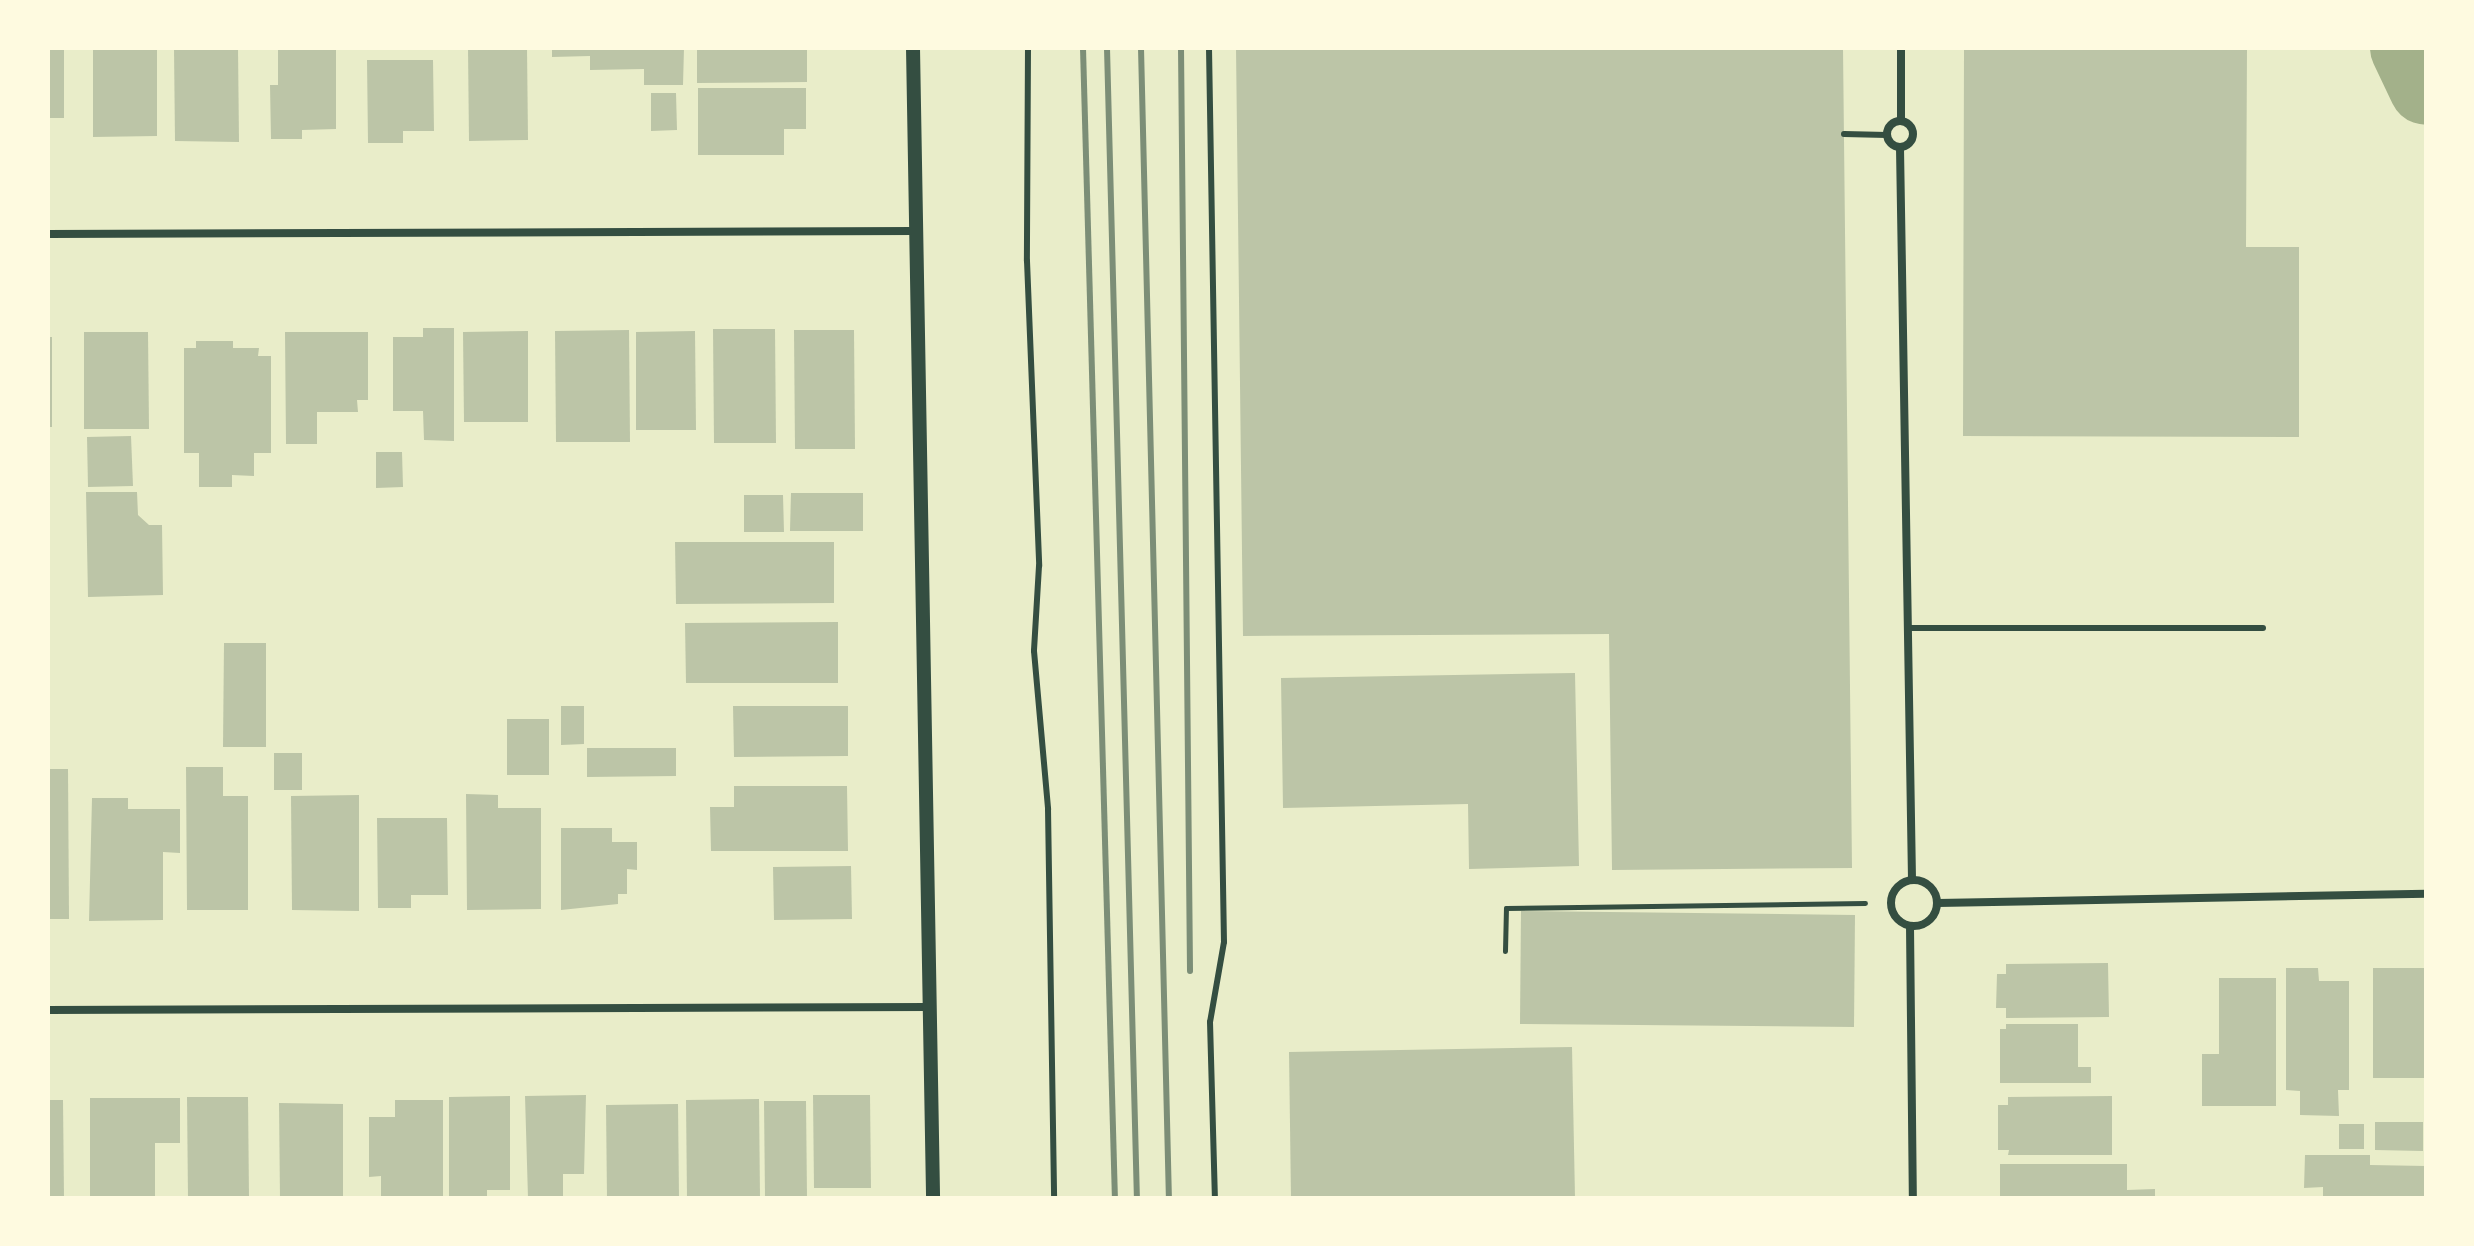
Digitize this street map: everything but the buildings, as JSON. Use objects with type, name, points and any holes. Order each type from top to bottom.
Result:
[{"type":"street","points":[[913,48],[933,1198]]},
{"type":"street","points":[[1901,48],[1901,121]]},
{"type":"street","points":[[1901,121],[1889,127],[1887,135],[1900,148],[1912,880]]},
{"type":"street","points":[[1900,148],[1911,142],[1912,130],[1901,121]]},
{"type":"street","points":[[48,234],[915,231]]},
{"type":"street","points":[[1912,880],[1927,883],[1938,903],[1927,924],[1910,926],[1897,919],[1891,904],[1897,887],[1912,880]]},
{"type":"street","points":[[1938,903],[2426,894]]},
{"type":"street","points":[[1910,926],[1913,1198]]},
{"type":"street","points":[[48,1010],[929,1007]]},
{"type":"lane","points":[[1028,48],[1027,261],[1039,566],[1034,651],[1048,809],[1054,1198]]},
{"type":"lane","points":[[1209,48],[1224,942],[1210,1022],[1215,1198]]},
{"type":"lane","points":[[1844,134],[1887,135]]},
{"type":"lane","points":[[1908,628],[2263,628]]},
{"type":"path","points":[[1505,951],[1506,908],[1865,903]]},
{"type":"waterway","points":[[2407,48],[2426,88]]},
{"type":"railway","points":[[1083,48],[1115,1198]]},
{"type":"railway","points":[[1107,48],[1137,1198]]},
{"type":"railway","points":[[1141,48],[1169,1198]]},
{"type":"railway","points":[[1181,48],[1190,971]]}]
